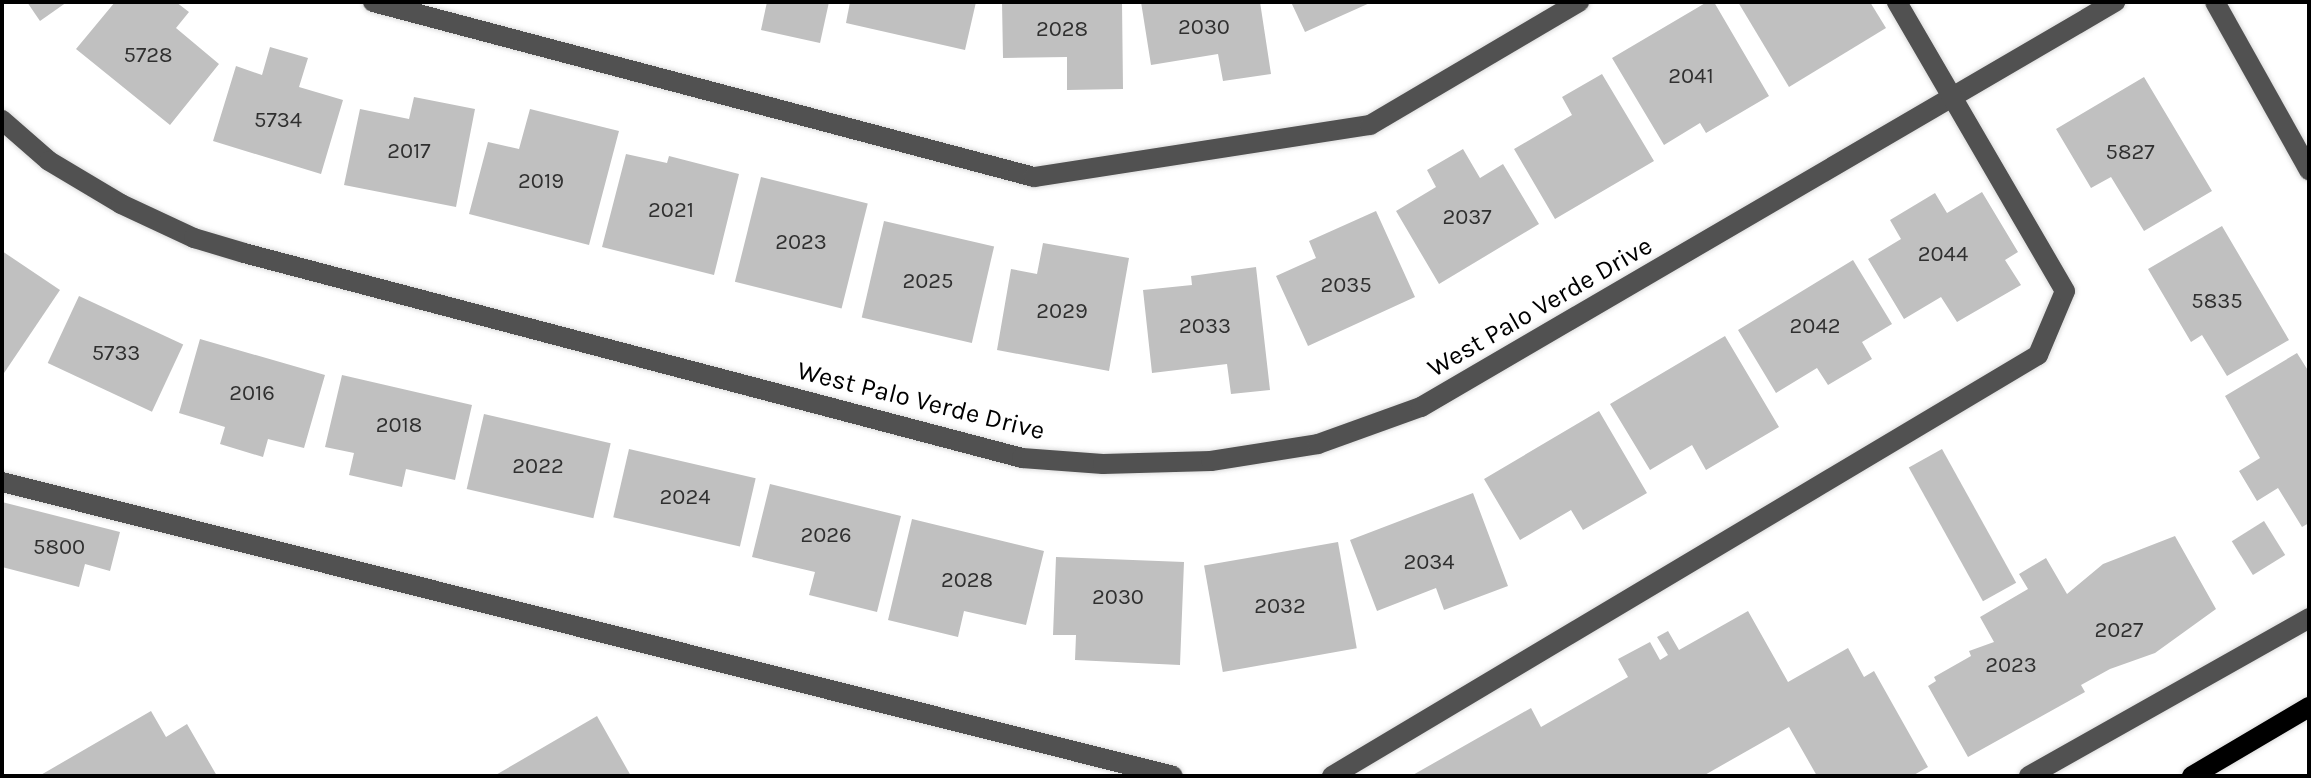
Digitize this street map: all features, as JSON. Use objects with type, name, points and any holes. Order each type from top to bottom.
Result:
[{"type":"main road","points":[[2192,776],[2309,707]]},
{"type":"street","points":[[373,2],[1034,177],[1370,125],[1579,2]]},
{"type":"street","points":[[1332,776],[2038,355],[2065,291],[1897,2]]},
{"type":"street","name":"West Palo Verde Drive","points":[[2,120],[49,161],[121,204],[194,238],[1022,458],[1103,464],[1211,461],[1318,444],[1421,407],[2115,2]]},
{"type":"street","points":[[2215,2],[2309,170]]},
{"type":"street","points":[[2,482],[1173,776]]},
{"type":"street","points":[[2029,776],[2309,618]]},
{"type":"building","points":[[27,2],[67,2],[40,21]]},
{"type":"building","points":[[115,2],[176,2],[189,12],[176,28],[219,64],[170,125],[76,49]]},
{"type":"building","points":[[767,2],[829,2],[820,43],[761,30]]},
{"type":"building","points":[[850,2],[976,2],[965,50],[846,23]]},
{"type":"building","points":[[1002,2],[1122,2],[1123,89],[1067,90],[1067,57],[1003,58]]},
{"type":"building","points":[[1141,2],[1260,2],[1271,74],[1223,81],[1218,54],[1151,65]]},
{"type":"building","points":[[1291,2],[1372,2],[1305,32]]},
{"type":"building","points":[[1707,2],[1714,2],[1769,96],[1706,133],[1700,123],[1664,145],[1612,58]]},
{"type":"building","points":[[1738,2],[1870,2],[1886,28],[1789,87]]},
{"type":"building","points":[[270,47],[308,58],[299,87],[343,100],[321,174],[213,141],[236,66],[262,75]]},
{"type":"building","points":[[1602,74],[1654,161],[1555,219],[1514,149],[1572,115],[1562,97]]},
{"type":"building","points":[[2144,77],[2212,191],[2144,231],[2111,177],[2091,188],[2056,129]]},
{"type":"building","points":[[414,97],[475,109],[456,207],[344,185],[360,109],[409,119]]},
{"type":"building","points":[[530,109],[619,131],[589,245],[469,214],[488,142],[519,149]]},
{"type":"building","points":[[1463,149],[1480,178],[1503,164],[1539,224],[1439,284],[1396,211],[1436,187],[1427,170]]},
{"type":"building","points":[[626,154],[667,163],[669,156],[739,174],[714,275],[602,247]]},
{"type":"building","points":[[761,177],[868,204],[842,308],[735,282]]},
{"type":"building","points":[[1982,192],[2018,252],[2005,260],[2021,285],[1957,322],[1941,297],[1904,319],[1868,259],[1901,239],[1890,220],[1935,193],[1947,213]]},
{"type":"building","points":[[1376,211],[1415,297],[1308,346],[1276,276],[1316,258],[1309,241]]},
{"type":"building","points":[[884,221],[994,246],[972,343],[862,317]]},
{"type":"building","points":[[2222,226],[2289,340],[2227,376],[2202,335],[2191,342],[2148,269]]},
{"type":"building","points":[[1043,243],[1129,258],[1109,371],[997,350],[1011,269],[1037,274]]},
{"type":"building","points":[[2,251],[60,290],[2,376]]},
{"type":"building","points":[[1853,260],[1892,324],[1862,342],[1872,359],[1828,385],[1817,368],[1776,393],[1738,330]]},
{"type":"building","points":[[1256,267],[1270,390],[1231,394],[1227,364],[1152,373],[1143,290],[1192,285],[1191,276]]},
{"type":"building","points":[[79,296],[183,345],[152,412],[48,363]]},
{"type":"building","points":[[1725,336],[1779,427],[1706,470],[1692,445],[1650,470],[1610,404]]},
{"type":"building","points":[[200,339],[325,375],[304,448],[268,439],[263,457],[220,444],[225,427],[179,413]]},
{"type":"building","points":[[2297,353],[2309,372],[2309,523],[2302,527],[2278,488],[2257,501],[2239,471],[2260,458],[2225,396]]},
{"type":"building","points":[[342,375],[472,405],[455,480],[406,469],[402,487],[349,475],[354,453],[325,447]]},
{"type":"building","points":[[1599,411],[1647,493],[1583,530],[1571,510],[1520,540],[1484,479]]},
{"type":"building","points":[[484,414],[611,443],[593,518],[467,489]]},
{"type":"building","points":[[629,449],[756,478],[740,546],[613,517]]},
{"type":"building","points":[[1942,449],[2016,583],[1983,601],[1909,467]]},
{"type":"building","points":[[770,484],[901,516],[877,612],[809,595],[815,572],[752,557]]},
{"type":"building","points":[[1473,493],[1508,586],[1444,610],[1436,588],[1377,611],[1350,540]]},
{"type":"building","points":[[2,502],[120,532],[110,571],[85,564],[79,587],[2,567]]},
{"type":"building","points":[[912,519],[1044,551],[1026,625],[964,611],[958,637],[888,620]]},
{"type":"building","points":[[2264,521],[2285,555],[2253,575],[2232,541]]},
{"type":"building","points":[[2175,536],[2216,609],[2155,653],[2110,669],[2081,685],[2085,692],[1968,757],[1928,686],[1936,681],[1934,677],[1971,656],[1969,651],[1994,642],[1980,617],[2028,589],[2019,574],[2046,558],[2067,594],[2103,564]]},
{"type":"building","points":[[1338,542],[1357,648],[1223,672],[1204,566]]},
{"type":"building","points":[[1056,557],[1184,562],[1180,665],[1075,660],[1076,635],[1053,635]]},
{"type":"building","points":[[1748,611],[1788,682],[1848,648],[1864,677],[1874,671],[1928,767],[1912,776],[1817,776],[1789,727],[1703,776],[1411,776],[1531,708],[1541,727],[1628,677],[1618,659],[1650,642],[1660,660],[1668,655],[1657,637],[1668,631],[1679,650]]},
{"type":"building","points":[[151,711],[166,737],[187,724],[217,776],[39,776]]},
{"type":"building","points":[[597,716],[631,776],[494,776]]}]
